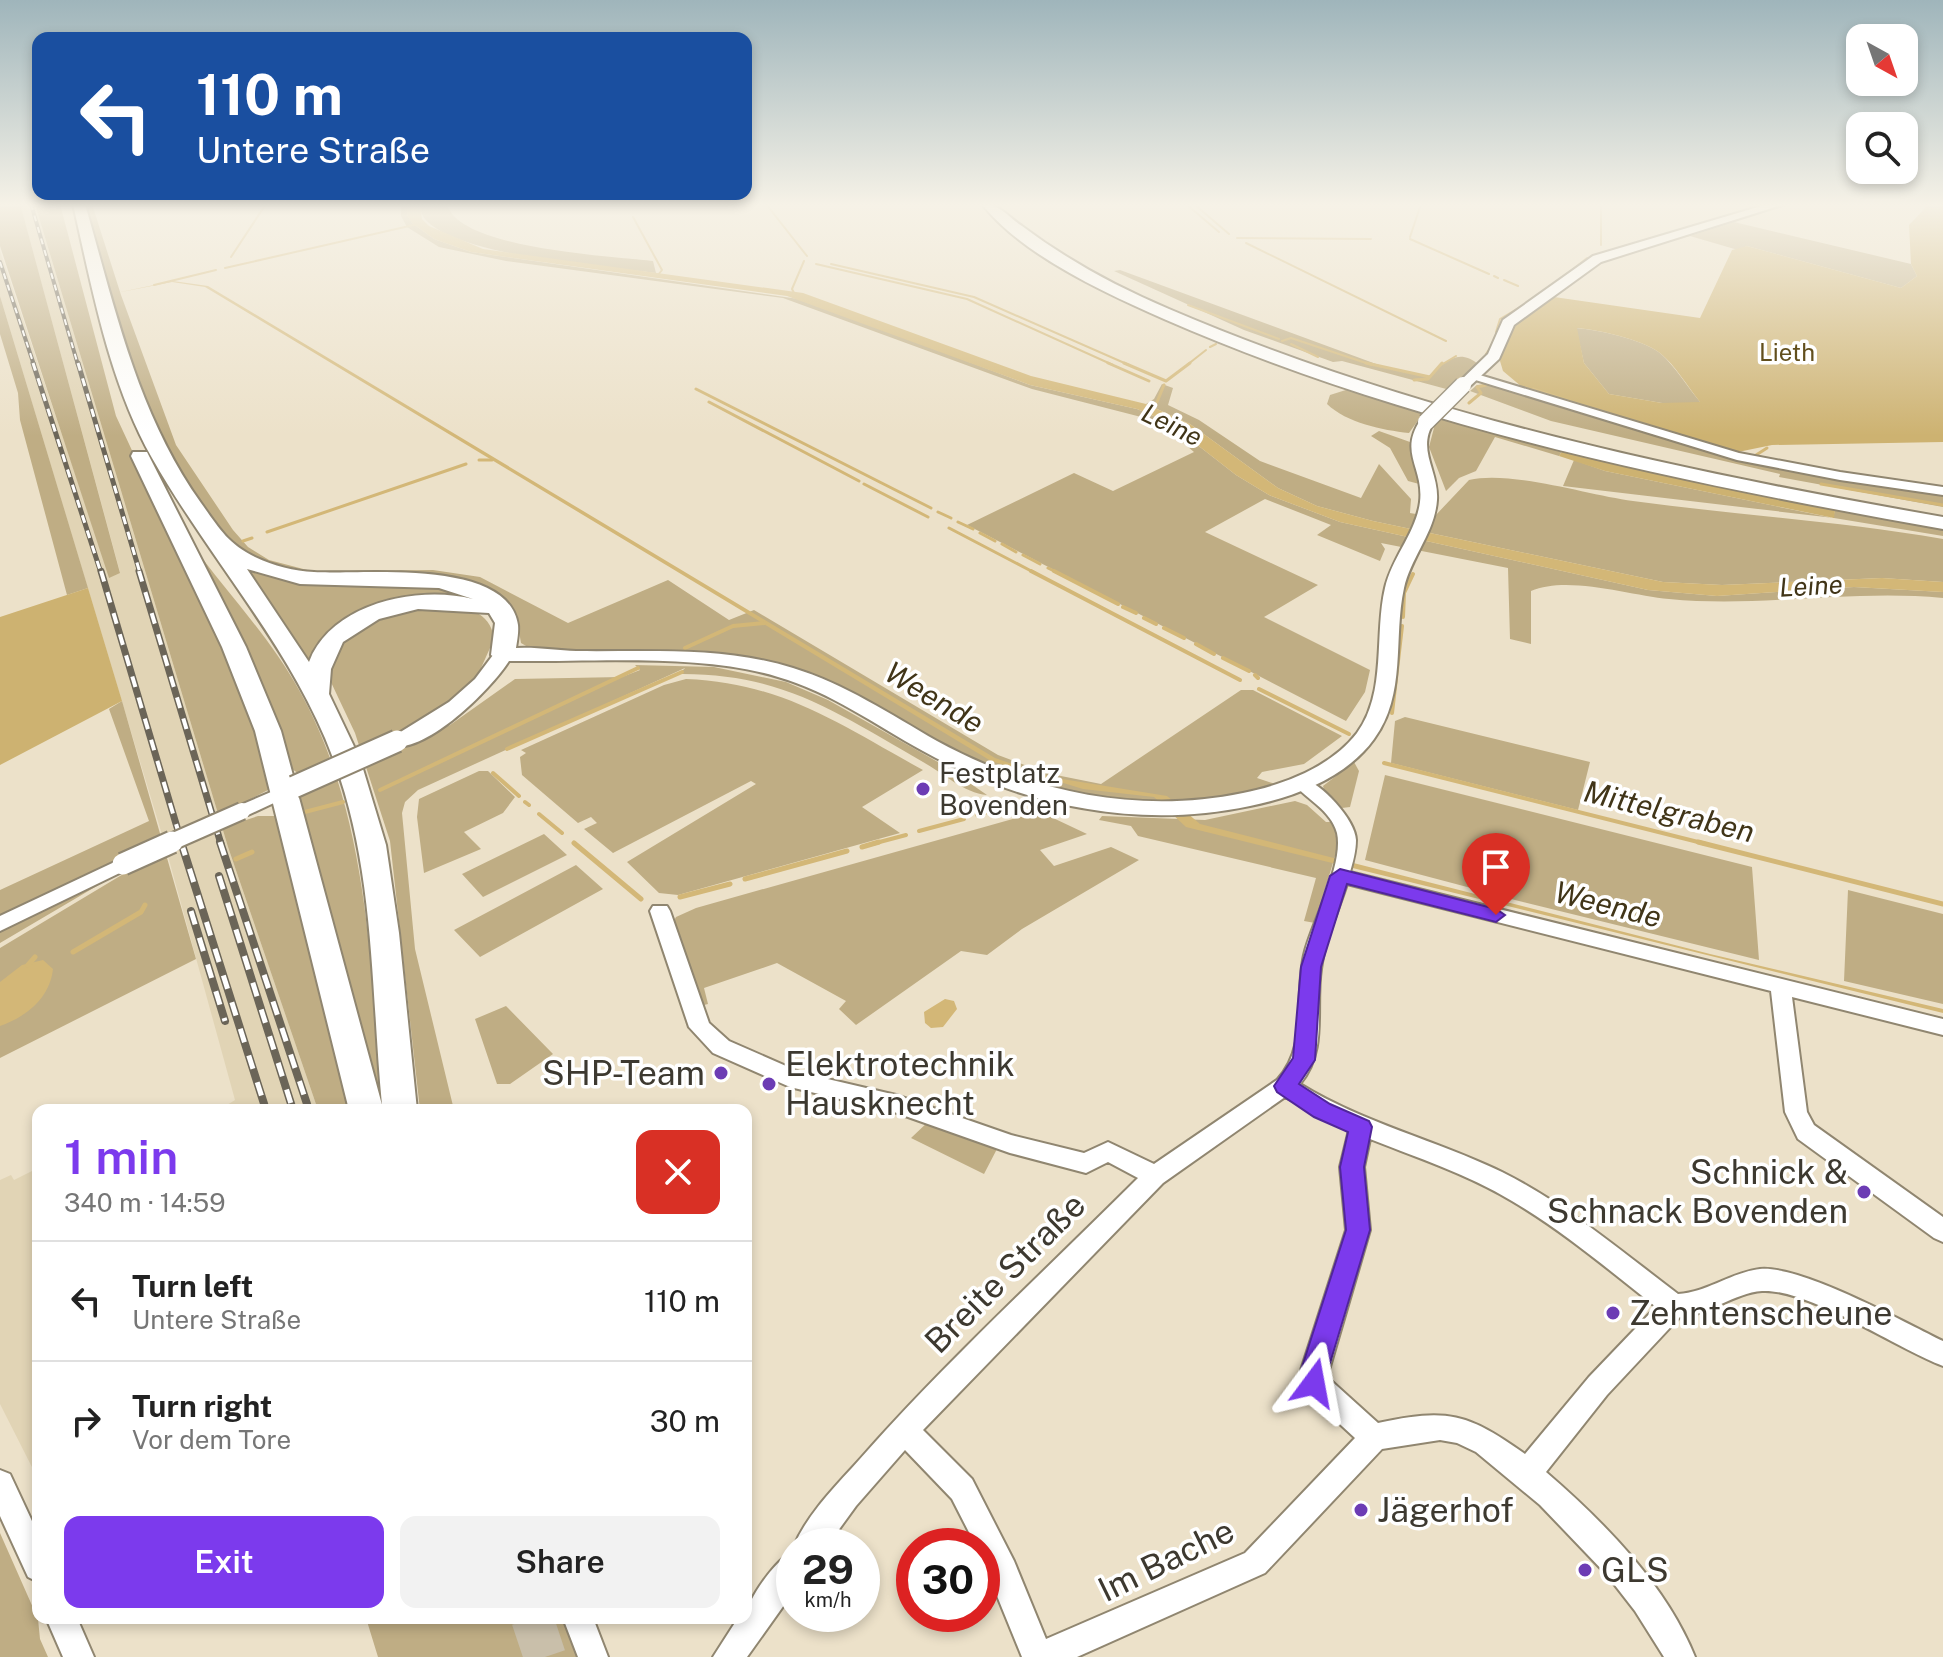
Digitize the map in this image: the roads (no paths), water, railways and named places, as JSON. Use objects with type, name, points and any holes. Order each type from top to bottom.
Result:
[{"type":"highway","points":[[86,281],[120,409],[249,683],[289,789],[365,1104]]},
{"type":"highway","points":[[102,281],[143,421],[179,488],[265,609],[316,697],[359,795],[380,892],[399,1104]]},
{"type":"highway","points":[[1102,281],[1221,337],[1345,382],[1481,423],[1626,460],[1943,523]]},
{"type":"highway","points":[[1122,281],[1235,333],[1465,409],[1603,444],[1943,513]]},
{"type":"highway","points":[[156,487],[253,613],[284,645]]},
{"type":"highway","points":[[219,544],[252,565],[281,574],[332,580],[416,578],[459,584],[492,600],[505,617],[509,628],[502,657]]},
{"type":"highway","points":[[316,697],[324,653],[329,644],[347,628],[371,615],[400,605],[433,601],[466,604],[505,617]]},
{"type":"main road","points":[[289,789],[447,715],[478,688],[502,657],[707,658],[784,671],[829,689],[995,777],[1087,803],[1139,808],[1197,808],[1242,801],[1302,783],[1347,755],[1366,735],[1378,713],[1392,599],[1429,497],[1416,446],[1426,422],[1496,352],[1508,323],[1566,281]]},
{"type":"main road","points":[[478,688],[546,658]]},
{"type":"street","points":[[1468,381],[1737,456],[1820,473],[1943,491]]},
{"type":"street","points":[[1302,783],[1344,826],[1342,866],[1311,967],[1304,1060],[1285,1086],[1322,1111],[1439,1155],[1509,1187],[1674,1306]]},
{"type":"street","points":[[0,924],[289,789]]},
{"type":"street","points":[[1342,866],[1781,988],[1943,1027]]},
{"type":"street","points":[[660,911],[700,1027],[721,1047],[819,1088],[896,1104],[1010,1144],[1086,1163],[1108,1151],[1155,1176]]},
{"type":"street","points":[[1781,988],[1796,1112],[1806,1132],[1943,1231]]},
{"type":"street","name":"Breite Straße","points":[[822,1528],[904,1430],[1155,1176],[1285,1086]]},
{"type":"street","points":[[1361,1127],[1352,1167],[1358,1230],[1314,1370],[1314,1383],[1328,1399],[1374,1437],[1443,1428],[1472,1436],[1529,1472],[1589,1533],[1646,1602],[1674,1640],[1680,1657]]},
{"type":"street","points":[[1529,1472],[1598,1386],[1674,1306],[1708,1302],[1751,1284],[1773,1280],[1849,1310],[1943,1354]]},
{"type":"street","points":[[904,1430],[962,1489],[1004,1571],[1039,1657]]},
{"type":"street","name":"Im Bache","points":[[1039,1657],[1120,1625],[1255,1563],[1374,1437]]},
{"type":"street","points":[[0,1484],[32,1554]]},
{"type":"street","points":[[752,1624],[776,1591]]},
{"type":"street","points":[[64,1624],[79,1657]]},
{"type":"street","points":[[580,1624],[593,1657]]},
{"type":"street","points":[[728,1657],[752,1624]]},
{"type":"water","points":[[171,281],[208,286],[995,758],[1050,777],[1167,796],[1200,824],[1710,954],[1943,1009],[1943,1013],[1186,827],[1154,797],[1083,789],[991,761],[205,287],[172,282],[116,293]]},
{"type":"water","name":"Leine","points":[[682,281],[718,281],[803,293],[1031,376],[1146,404],[1190,424],[1278,488],[1317,506],[1373,521],[1663,582],[1722,585],[1882,578],[1943,582],[1943,592],[1854,587],[1717,596],[1648,590],[1340,522],[1269,495],[1236,475],[1168,422],[1137,409],[1030,385],[787,296]]},
{"type":"water","points":[[43,960],[53,969],[42,997],[27,1012],[0,1026],[0,982],[22,965]]},
{"type":"water","points":[[945,999],[954,1001],[957,1009],[943,1027],[931,1028],[925,1023],[924,1012]]},
{"type":"waterway","points":[[154,285],[169,281]]},
{"type":"waterway","points":[[795,281],[792,289],[795,295]]},
{"type":"waterway","points":[[891,281],[967,299],[1113,365]]},
{"type":"waterway","points":[[906,281],[974,297],[1129,365]]},
{"type":"waterway","points":[[1324,281],[1446,341]]},
{"type":"waterway","points":[[1507,281],[1518,286]]},
{"type":"waterway","points":[[1544,304],[1574,281]]},
{"type":"waterway","points":[[1496,332],[1500,319],[1532,300]]},
{"type":"waterway","points":[[1188,305],[1279,339]]},
{"type":"waterway","points":[[1282,341],[1291,338],[1366,363]]},
{"type":"waterway","points":[[1210,347],[1216,344]]},
{"type":"waterway","points":[[1291,344],[1318,357]]},
{"type":"waterway","points":[[1486,354],[1492,345]]},
{"type":"waterway","points":[[1187,365],[1206,350]]},
{"type":"waterway","points":[[1441,365],[1456,356]]},
{"type":"waterway","points":[[1108,363],[1149,381]]},
{"type":"waterway","points":[[1124,363],[1166,381],[1190,363]]},
{"type":"waterway","points":[[1366,363],[1430,377]]},
{"type":"waterway","points":[[1366,363],[1372,365]]},
{"type":"waterway","points":[[1430,377],[1442,363]]},
{"type":"waterway","points":[[1414,380],[1430,377]]},
{"type":"waterway","name":"Leine","points":[[1157,402],[1164,385]]},
{"type":"waterway","points":[[1469,403],[1481,393],[1477,387],[1486,385]]},
{"type":"waterway","points":[[696,389],[931,508]]},
{"type":"waterway","points":[[1533,389],[1584,406]]},
{"type":"waterway","points":[[709,402],[859,481]]},
{"type":"waterway","points":[[1753,457],[1767,448]]},
{"type":"waterway","points":[[479,460],[492,460]]},
{"type":"waterway","points":[[267,532],[466,464]]},
{"type":"waterway","points":[[864,484],[928,517]]},
{"type":"waterway","points":[[1821,484],[1943,505]]},
{"type":"waterway","points":[[938,512],[951,518]]},
{"type":"waterway","points":[[958,522],[973,529]]},
{"type":"waterway","points":[[949,528],[1035,573]]},
{"type":"waterway","points":[[980,533],[995,541]]},
{"type":"waterway","points":[[243,541],[252,538]]},
{"type":"waterway","points":[[1002,544],[1016,552]]},
{"type":"waterway","points":[[1023,555],[1040,564]]},
{"type":"waterway","points":[[1048,568],[1054,571]]},
{"type":"waterway","points":[[1031,571],[1240,680]]},
{"type":"waterway","points":[[1054,571],[1058,573]]},
{"type":"waterway","points":[[1054,571],[1118,604]]},
{"type":"waterway","points":[[1403,617],[1404,593],[1413,574]]},
{"type":"waterway","points":[[1123,607],[1136,613]]},
{"type":"waterway","points":[[1144,618],[1156,624]]},
{"type":"waterway","points":[[685,648],[733,626],[765,623]]},
{"type":"waterway","points":[[1392,713],[1402,626]]},
{"type":"waterway","points":[[1164,628],[1184,638]]},
{"type":"waterway","points":[[1196,644],[1214,654]]},
{"type":"waterway","points":[[1223,658],[1249,671]]},
{"type":"waterway","points":[[380,790],[638,668]]},
{"type":"waterway","points":[[507,749],[682,672]]},
{"type":"waterway","points":[[1255,675],[1258,678]]},
{"type":"waterway","points":[[1259,689],[1349,734]]},
{"type":"waterway","name":"Mittelgraben","points":[[1384,763],[1706,844]]},
{"type":"waterway","points":[[493,773],[519,796]]},
{"type":"waterway","points":[[301,813],[343,802]]},
{"type":"waterway","points":[[525,802],[529,805]]},
{"type":"waterway","points":[[977,815],[1001,808]]},
{"type":"waterway","points":[[539,814],[562,833]]},
{"type":"waterway","points":[[919,831],[964,819]]},
{"type":"waterway","points":[[874,843],[906,835]]},
{"type":"waterway","points":[[874,843],[879,842]]},
{"type":"waterway","name":"Mittelgraben","points":[[1698,842],[1943,904]]},
{"type":"waterway","points":[[574,843],[641,899]]},
{"type":"waterway","points":[[862,847],[874,843]]},
{"type":"waterway","points":[[745,879],[847,851]]},
{"type":"waterway","points":[[236,859],[252,852]]},
{"type":"waterway","points":[[680,897],[730,884]]},
{"type":"waterway","points":[[73,952],[141,912],[145,905]]},
{"type":"waterway","points":[[28,965],[35,957]]},
{"type":"tunnel","points":[[534,1624],[545,1657]]},
{"type":"railway","points":[[6,281],[34,365]]},
{"type":"railway","points":[[54,281],[78,365]]},
{"type":"railway","points":[[33,363],[101,573]]},
{"type":"railway","points":[[78,363],[140,573]]},
{"type":"railway","points":[[101,571],[182,844]]},
{"type":"railway","points":[[139,571],[221,844]]},
{"type":"railway","points":[[181,842],[264,1104]]},
{"type":"railway","points":[[220,842],[307,1104]]},
{"type":"railway","points":[[219,876],[291,1104]]},
{"type":"railway","points":[[191,911],[225,1021]]},
{"type":"place","name":"Festplatz Bovenden","points":[[923,789]]},
{"type":"place","name":"SHP-Team","points":[[721,1073]]},
{"type":"place","name":"Elektrotechnik Hausknecht","points":[[769,1084]]},
{"type":"place","name":"Schnick & Schnack Bovenden","points":[[1864,1192]]},
{"type":"place","name":"Zehntenscheune","points":[[1613,1313]]},
{"type":"place","name":"Jägerhof","points":[[1361,1510]]},
{"type":"place","name":"GLS","points":[[1585,1570]]},
{"type":"park label","name":"Lieth","points":[[1787,353]]},
{"type":"water label","name":"Weende","points":[[934,698]]},
{"type":"water label","name":"Weende","points":[[1608,905]]}]
